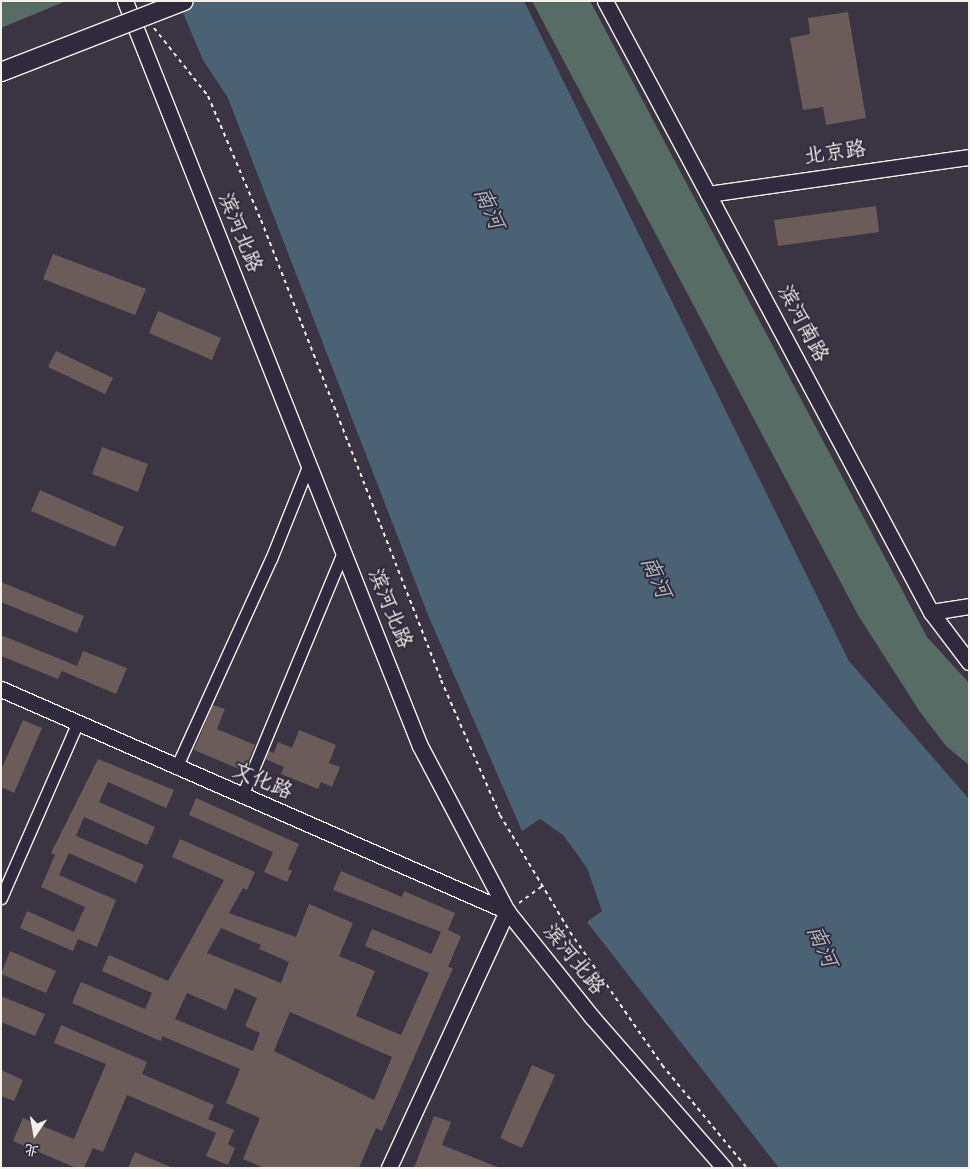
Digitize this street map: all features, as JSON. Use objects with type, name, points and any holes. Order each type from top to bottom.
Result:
[{"type":"main road","points":[[1,61],[155,1]]},
{"type":"main road","points":[[1,72],[184,1]]},
{"type":"street","name":"滨河北路","points":[[125,1],[420,746],[507,911],[592,1018],[724,1168]]},
{"type":"street","name":"滨河南路","points":[[605,1],[931,612],[969,662]]},
{"type":"street","name":"北京路","points":[[708,194],[969,157]]},
{"type":"street","points":[[176,768],[271,559],[309,464]]},
{"type":"street","points":[[242,796],[343,552]]},
{"type":"street","points":[[931,612],[969,606]]},
{"type":"street","name":"文化路","points":[[1,689],[176,768],[507,911]]},
{"type":"street","points":[[1,898],[77,724]]},
{"type":"street","points":[[389,1168],[507,911]]},
{"type":"path","points":[[153,23],[155,30],[208,96],[261,220],[445,689],[500,815],[544,885],[570,932],[662,1065],[747,1168]]},
{"type":"path","points":[[507,911],[544,885]]},
{"type":"green space","points":[[1,1],[66,1],[1,28]]},
{"type":"green space","points":[[532,1],[590,1],[927,637],[969,683],[969,765],[946,746],[920,712],[858,615]]},
{"type":"water","name":"南河","points":[[178,1],[524,1],[849,661],[969,799],[969,1168],[779,1168],[587,922],[602,911],[587,868],[563,835],[540,819],[522,831],[428,615],[228,98],[203,60]]},
{"type":"building","points":[[848,12],[866,118],[826,125],[823,107],[803,110],[790,38],[810,34],[808,18]]},
{"type":"building","points":[[876,206],[879,232],[778,246],[774,220]]},
{"type":"building","points":[[53,254],[146,289],[135,315],[43,279]]},
{"type":"building","points":[[158,311],[221,338],[212,360],[149,333]]},
{"type":"building","points":[[56,351],[113,378],[105,394],[48,367]]},
{"type":"building","points":[[102,447],[148,464],[138,492],[92,474]]},
{"type":"building","points":[[40,490],[124,527],[115,547],[31,511]]},
{"type":"building","points":[[1,582],[84,616],[77,633],[1,602]]},
{"type":"building","points":[[1,635],[77,666],[83,651],[127,668],[116,694],[62,671],[58,679],[1,656]]},
{"type":"building","points":[[213,705],[225,709],[217,729],[255,745],[244,771],[194,750]]},
{"type":"building","points":[[23,720],[42,728],[14,793],[1,787],[1,770]]},
{"type":"building","points":[[299,730],[336,745],[329,763],[340,767],[332,787],[321,782],[318,789],[281,774],[284,767],[265,759],[269,751],[274,753],[278,742],[292,748]]},
{"type":"building","points":[[98,759],[174,790],[166,808],[108,782],[99,802],[155,827],[147,845],[84,817],[76,836],[144,865],[136,883],[69,853],[59,875],[116,900],[97,947],[78,939],[73,951],[20,928],[27,911],[74,932],[85,907],[41,887],[55,855],[51,853]]},
{"type":"building","points":[[196,798],[299,844],[288,869],[292,871],[287,882],[264,872],[273,852],[189,815]]},
{"type":"building","points":[[180,839],[255,872],[247,890],[243,888],[229,913],[296,937],[309,904],[353,923],[339,956],[375,971],[356,1016],[401,1035],[429,973],[365,946],[372,929],[431,954],[441,932],[333,890],[341,871],[402,897],[404,891],[455,913],[448,930],[461,936],[448,967],[453,968],[382,1131],[376,1128],[359,1168],[264,1168],[243,1159],[260,1118],[226,1103],[240,1069],[162,1036],[161,1041],[72,1003],[81,982],[145,1009],[152,993],[102,971],[109,955],[168,981],[224,880],[172,857]],"holes":[[[221,928],[261,945],[259,949],[289,962],[281,983],[207,953]],[[235,988],[257,998],[245,1026],[260,1033],[253,1051],[175,1019],[187,993],[226,1010]],[[290,1012],[392,1057],[374,1100],[274,1051]]]},
{"type":"building","points":[[10,951],[56,971],[46,993],[1,974]]},
{"type":"building","points":[[1,996],[45,1014],[35,1036],[1,1022]]},
{"type":"building","points":[[61,1025],[147,1062],[142,1074],[214,1105],[208,1119],[234,1130],[228,1144],[235,1148],[228,1165],[206,1156],[216,1133],[127,1095],[103,1152],[93,1148],[84,1168],[76,1168],[13,1141],[23,1118],[74,1139],[106,1064],[54,1043]]},
{"type":"building","points":[[532,1065],[555,1075],[522,1148],[500,1138]]},
{"type":"building","points":[[1,1070],[23,1080],[14,1101],[1,1096]]},
{"type":"building","points":[[434,1116],[451,1122],[442,1145],[500,1168],[414,1168]]},
{"type":"building","points":[[135,1152],[173,1168],[128,1168]]}]
